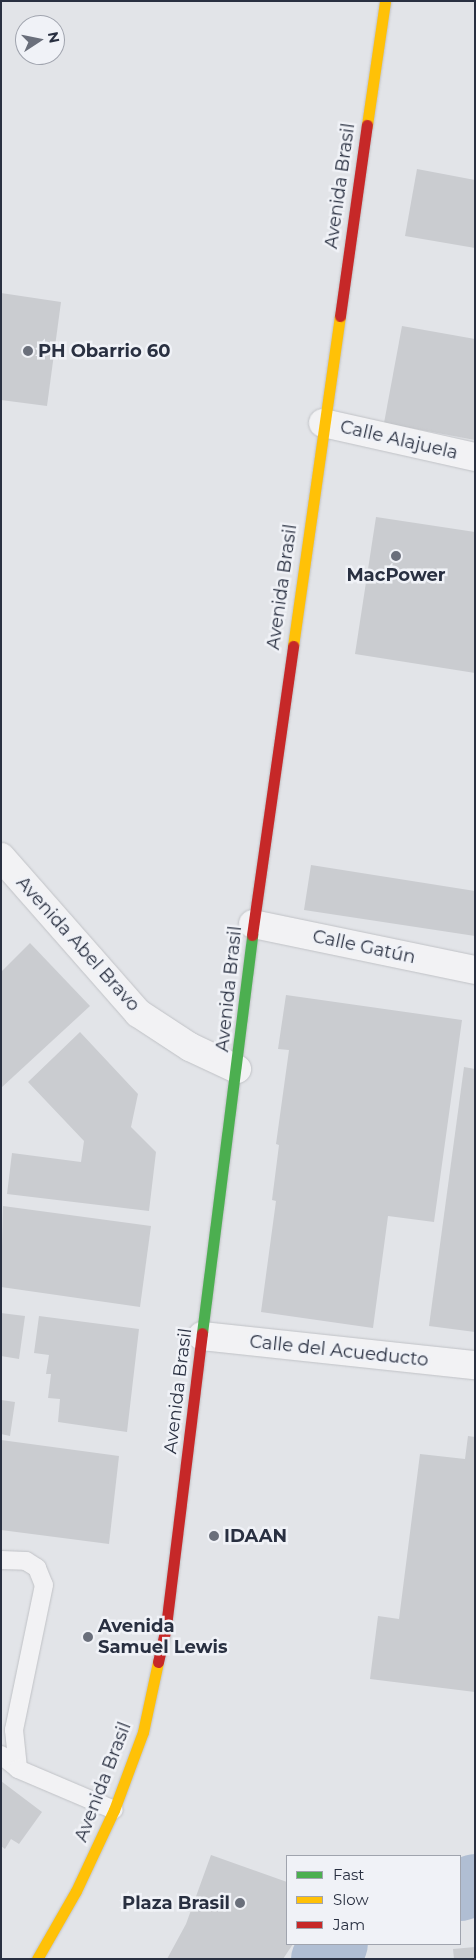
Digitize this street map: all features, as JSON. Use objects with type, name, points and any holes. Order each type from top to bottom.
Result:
[{"type":"main road","name":"Avenida Brasil","points":[[37,1959],[76,1891],[114,1810],[143,1732],[166,1626],[237,1070],[253,924],[323,422],[385,1]]},
{"type":"street","name":"Calle Alajuela","points":[[323,422],[475,457]]},
{"type":"street","name":"Avenida Abel Bravo","points":[[1,857],[138,1013],[190,1047],[237,1070]]},
{"type":"street","name":"Calle Gatún","points":[[253,924],[475,970]]},
{"type":"street","name":"Calle del Acueducto","points":[[202,1336],[475,1365]]},
{"type":"lane","points":[[1,1560],[26,1561],[37,1568],[44,1585],[14,1730],[18,1769]]},
{"type":"lane","points":[[1,1755],[18,1769],[114,1810]]},
{"type":"building","points":[[417,169],[475,180],[475,248],[405,236]]},
{"type":"building","name":"PH Obarrio 60","points":[[1,293],[61,302],[47,406],[1,400]]},
{"type":"building","points":[[402,326],[475,339],[475,440],[384,423]]},
{"type":"building","points":[[376,517],[475,532],[475,673],[355,654]]},
{"type":"building","points":[[311,865],[475,891],[475,936],[304,910]]},
{"type":"building","points":[[30,943],[90,1006],[1,1088],[1,972]]},
{"type":"building","points":[[286,995],[462,1020],[434,1222],[388,1216],[373,1328],[261,1312],[276,1201],[272,1200],[279,1145],[276,1144],[289,1050],[278,1049]]},
{"type":"building","points":[[80,1032],[138,1094],[131,1127],[156,1152],[149,1211],[7,1194],[12,1153],[81,1162],[84,1141],[28,1082]]},
{"type":"building","points":[[464,1067],[475,1069],[475,1332],[429,1326]]},
{"type":"building","points":[[3,1206],[151,1226],[140,1307],[1,1287]]},
{"type":"building","points":[[1,1313],[25,1316],[19,1359],[1,1356]]},
{"type":"building","points":[[39,1316],[139,1329],[127,1432],[58,1422],[60,1399],[48,1398],[51,1374],[46,1374],[49,1355],[34,1353]]},
{"type":"building","points":[[1,1400],[15,1402],[10,1436],[1,1434]]},
{"type":"building","points":[[468,1436],[475,1437],[475,1692],[370,1679],[378,1616],[399,1619],[420,1454],[465,1459]]},
{"type":"building","points":[[1,1440],[119,1456],[109,1544],[1,1530]]},
{"type":"building","points":[[1,1781],[42,1812],[19,1844],[11,1839],[5,1849],[1,1846]]},
{"type":"building","name":"Plaza Brasil","points":[[211,1855],[286,1882],[286,1945],[292,1945],[283,1959],[167,1959],[186,1924]]},
{"type":"building","points":[[475,1947],[475,1959],[454,1959],[453,1949]]},
{"type":"waterway","points":[[461,1890],[475,1885]]},
{"type":"waterway","points":[[322,1959],[336,1945]]},
{"type":"traffic: fast","points":[[202,1333],[252,935]]},
{"type":"traffic: slow","points":[[367,125],[385,1]]},
{"type":"traffic: slow","points":[[293,646],[340,316]]},
{"type":"traffic: slow","points":[[37,1959],[76,1891],[114,1810],[143,1732],[158,1662]]},
{"type":"traffic: jam","points":[[340,316],[367,125]]},
{"type":"traffic: jam","points":[[252,935],[293,646]]},
{"type":"traffic: jam","points":[[158,1662],[166,1626],[202,1333]]},
{"type":"place","name":"PH Obarrio 60","points":[[28,351]]},
{"type":"place","name":"MacPower","points":[[396,556]]},
{"type":"place","name":"IDAAN","points":[[214,1536]]},
{"type":"place","name":"Avenida Samuel Lewis","points":[[88,1637]]},
{"type":"place","name":"Plaza Brasil","points":[[240,1903]]}]
